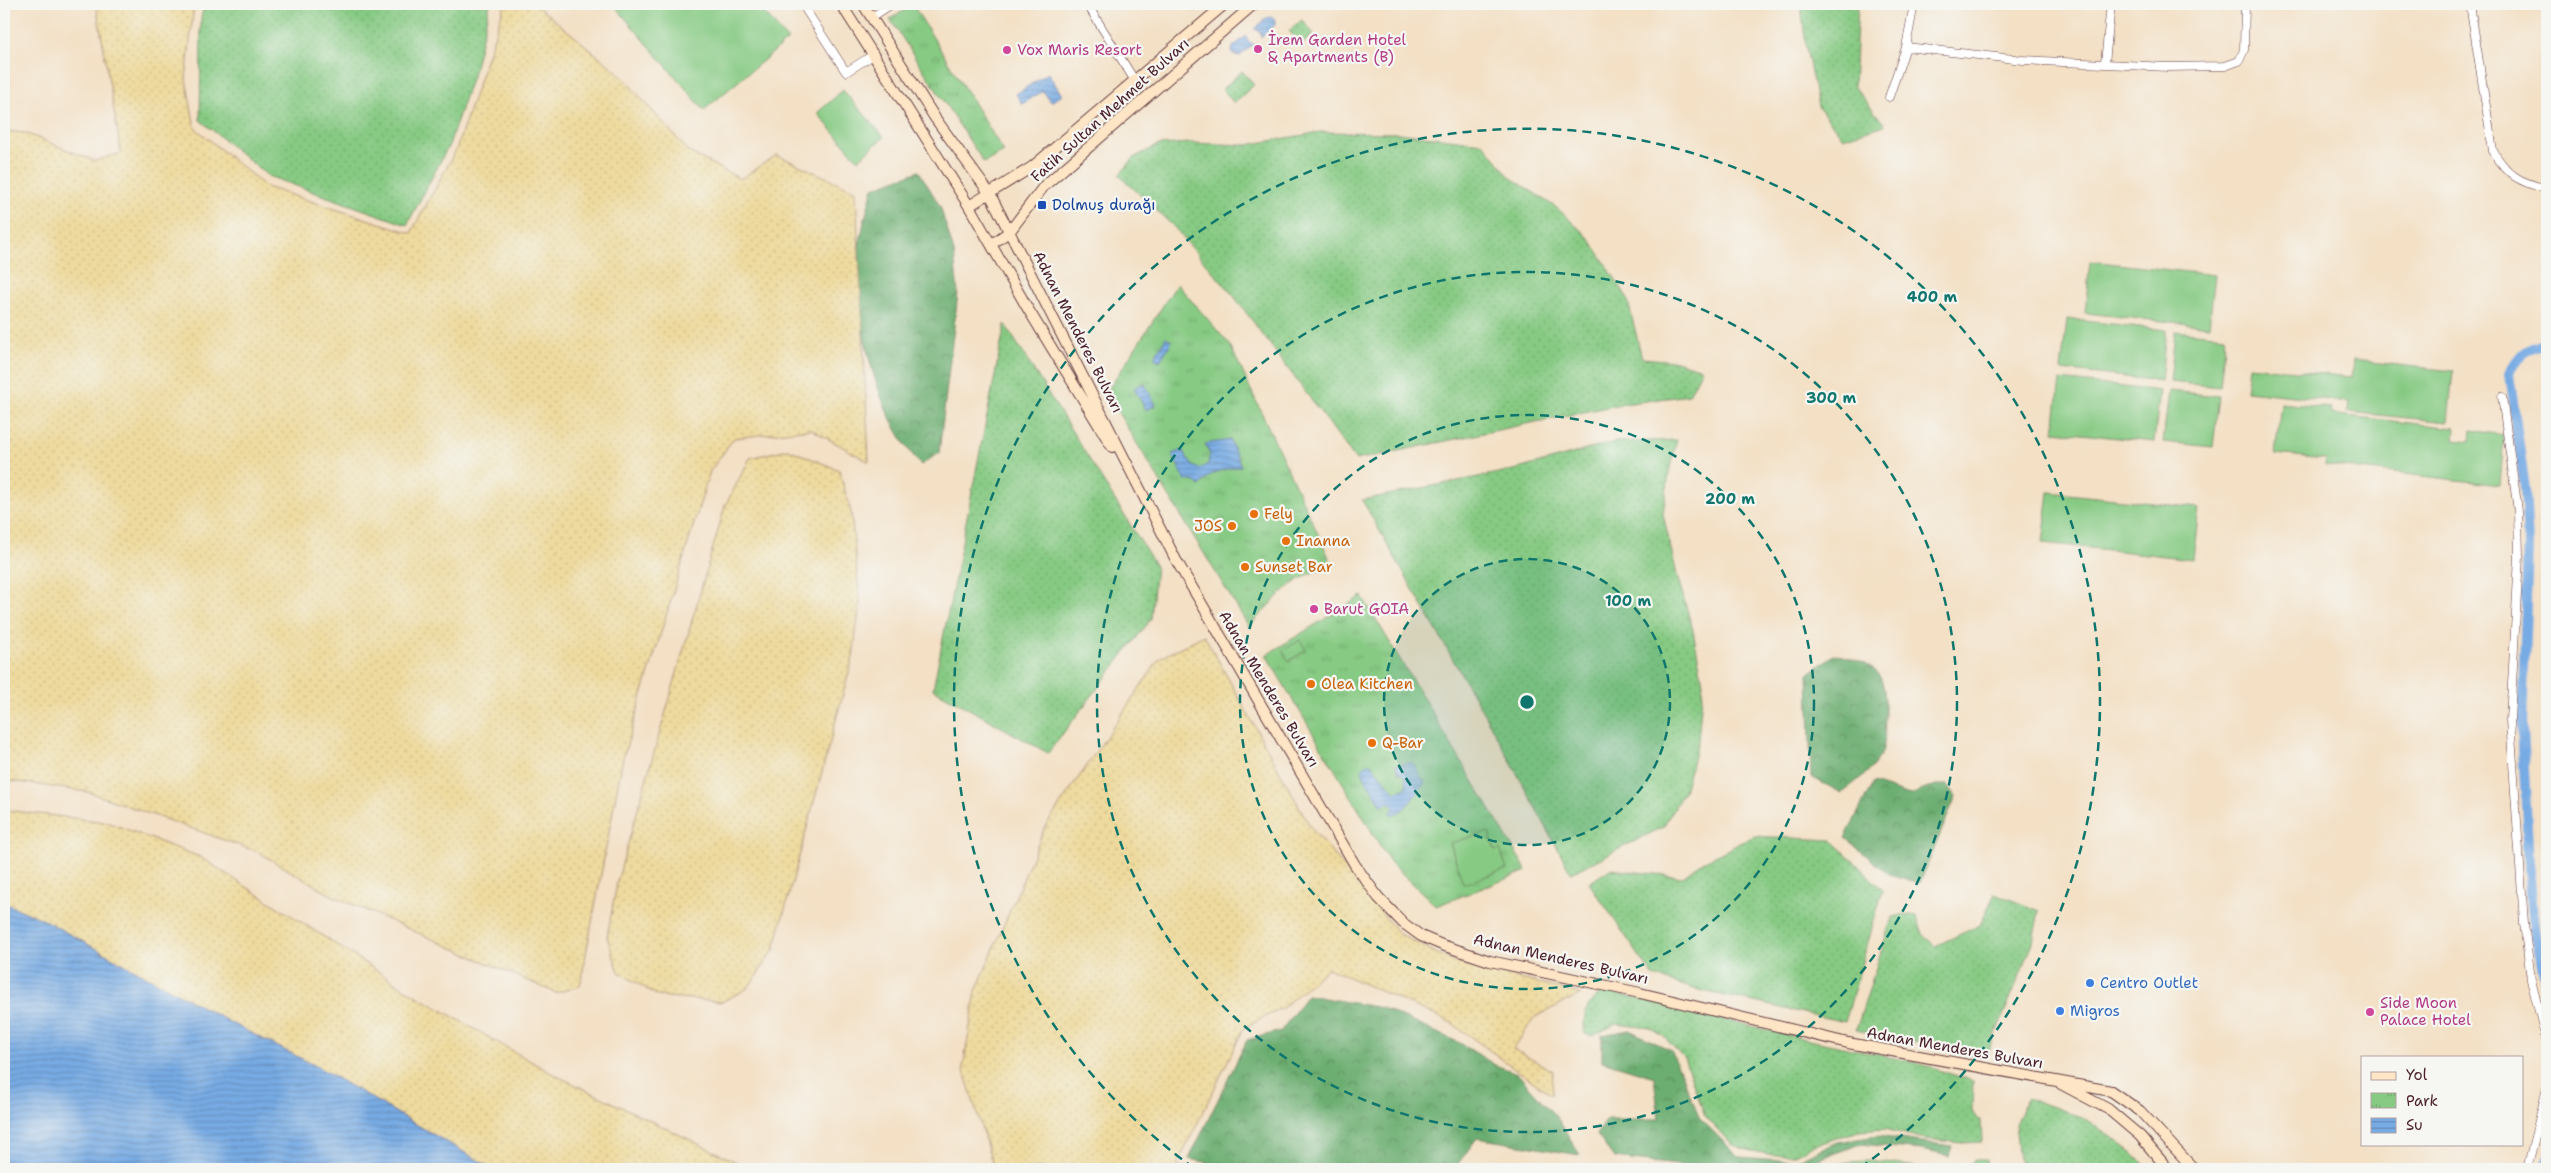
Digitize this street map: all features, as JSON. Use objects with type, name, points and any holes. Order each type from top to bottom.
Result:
[{"type":"main road","points":[[841,4],[969,206]]},
{"type":"main road","points":[[863,4],[935,118],[990,194]]},
{"type":"main road","name":"Fatih Sultan Mehmet Bulvarı","points":[[969,206],[1032,167],[1225,4]]},
{"type":"main road","name":"Fatih Sultan Mehmet Bulvarı","points":[[992,244],[1010,231],[1044,186],[1254,4]]},
{"type":"main road","name":"Adnan Menderes Bulvarı","points":[[990,194],[1102,411],[1130,475]]},
{"type":"main road","name":"Adnan Menderes Bulvarı","points":[[969,206],[1028,309],[1130,475],[1176,560],[1355,865],[1378,897],[1403,924],[1421,936],[1490,961],[1640,993],[1848,1043],[2111,1091],[2140,1111],[2194,1169]]},
{"type":"main road","name":"Adnan Menderes Bulvarı","points":[[2056,1082],[2108,1109],[2140,1136],[2168,1169]]},
{"type":"street","points":[[802,4],[846,72],[873,55]]},
{"type":"street","points":[[872,17],[892,4]]},
{"type":"street","points":[[1088,4],[1135,81]]},
{"type":"street","points":[[1888,97],[1906,47],[1914,4]]},
{"type":"street","points":[[2105,63],[2111,4]]},
{"type":"street","points":[[1906,47],[2023,60],[2201,68],[2225,66],[2239,61],[2244,50],[2245,4]]},
{"type":"street","points":[[2470,4],[2493,151],[2505,171],[2526,184],[2547,189]]},
{"type":"street","points":[[2502,397],[2518,511],[2519,557],[2510,720],[2521,884],[2531,980],[2547,1043]]},
{"type":"street","points":[[2527,1169],[2547,1088]]},
{"type":"green space","points":[[205,4],[490,4],[475,67],[449,145],[407,225],[268,176],[200,120],[201,17]]},
{"type":"green space","points":[[613,4],[757,4],[788,40],[704,110]]},
{"type":"green space","points":[[1801,4],[1858,4],[1854,86],[1885,125],[1843,138],[1818,107],[1806,48]]},
{"type":"green space","points":[[913,5],[1004,152],[984,163],[890,19]]},
{"type":"green space","points":[[1302,20],[1314,34],[1301,45],[1289,31]]},
{"type":"green space","points":[[1242,71],[1254,85],[1234,103],[1222,89]]},
{"type":"green space","points":[[843,90],[884,137],[858,160],[817,113]]},
{"type":"green space","points":[[1320,132],[1399,133],[1483,143],[1510,177],[1557,208],[1589,238],[1627,297],[1642,358],[1676,361],[1702,369],[1689,395],[1617,405],[1356,460],[1233,295],[1173,226],[1119,175],[1135,157],[1159,145],[1190,143],[1247,145]]},
{"type":"green space","points":[[919,171],[940,206],[954,252],[958,293],[939,453],[921,465],[909,450],[890,418],[876,382],[855,293],[858,253],[873,188]]},
{"type":"green space","points":[[2090,261],[2215,275],[2209,326],[2085,313]]},
{"type":"green space","points":[[1177,284],[1230,345],[1333,566],[1307,575],[1286,589],[1249,627],[1106,393]]},
{"type":"green space","points":[[2067,319],[2166,330],[2161,381],[2061,370]]},
{"type":"green space","points":[[1005,324],[1156,566],[1151,619],[1048,753],[933,689]]},
{"type":"green space","points":[[2175,331],[2225,336],[2220,387],[2170,382]]},
{"type":"green space","points":[[2353,360],[2453,371],[2448,422],[2348,412],[2349,402],[2246,391],[2249,366],[2351,377]]},
{"type":"green space","points":[[2060,380],[2160,391],[2154,442],[2054,431]]},
{"type":"green space","points":[[2169,391],[2219,396],[2213,447],[2163,442]]},
{"type":"green space","points":[[2281,403],[2331,408],[2330,414],[2455,428],[2454,439],[2470,441],[2471,430],[2504,435],[2500,485],[2325,465],[2325,459],[2275,454]]},
{"type":"green space","points":[[1677,440],[1670,467],[1663,514],[1677,575],[1693,630],[1703,683],[1698,742],[1684,791],[1663,827],[1571,873],[1500,742],[1362,500],[1518,469],[1614,442]]},
{"type":"green space","points":[[2049,492],[2199,508],[2193,559],[2043,543]]},
{"type":"green space","points":[[1362,596],[1527,871],[1436,906],[1390,862],[1266,655]]},
{"type":"green space","points":[[1300,640],[1306,650],[1289,661],[1282,651]]},
{"type":"green space","points":[[1835,654],[1862,662],[1877,672],[1884,689],[1885,701],[1882,752],[1875,764],[1842,793],[1811,777],[1808,674]]},
{"type":"green space","points":[[1873,783],[1910,795],[1936,785],[1948,785],[1956,796],[1920,883],[1889,874],[1845,838]]},
{"type":"green space","points":[[1489,832],[1495,851],[1500,849],[1507,869],[1463,884],[1450,843]]},
{"type":"green space","points":[[1754,836],[1832,840],[1883,890],[1845,1022],[1694,989],[1653,976],[1589,883],[1610,869],[1683,877],[1701,863]]},
{"type":"green space","points":[[1995,893],[2039,911],[2032,946],[1986,1057],[1856,1030],[1892,917],[1906,914],[1916,916],[1924,936],[1935,946],[1980,925]]},
{"type":"green space","points":[[1605,991],[1805,1039],[1917,1063],[1973,1081],[1972,1111],[1976,1119],[1981,1120],[1982,1142],[1963,1143],[1925,1139],[1885,1129],[1859,1131],[1811,1146],[1795,1155],[1773,1155],[1747,1150],[1731,1144],[1705,1116],[1684,1058],[1663,1036],[1650,1028],[1616,1024],[1592,1036],[1585,1034],[1584,1021],[1587,1009],[1594,999]]},
{"type":"green space","points":[[1307,995],[1382,1008],[1460,1043],[1495,1065],[1517,1073],[1558,1119],[1580,1155],[1477,1138],[1454,1169],[1241,1169],[1189,1159],[1247,1040],[1281,1031]]},
{"type":"green space","points":[[1629,1030],[1671,1050],[1700,1118],[1739,1157],[1795,1161],[1837,1142],[1877,1136],[1952,1146],[1949,1156],[1921,1150],[1861,1144],[1790,1169],[1714,1169],[1614,1158],[1597,1135],[1607,1119],[1659,1119],[1654,1077],[1602,1061],[1602,1035]]},
{"type":"green space","points":[[2027,1098],[2085,1118],[2133,1153],[2149,1169],[2020,1169],[2015,1124]]},
{"type":"green space","points":[[1975,1160],[1986,1160],[1987,1169],[1959,1169],[1967,1167]]},
{"type":"green space","points":[[1868,1161],[1937,1169],[1822,1169],[1847,1162]]},
{"type":"sand","points":[[106,4],[194,4],[186,79],[195,128],[266,187],[411,233],[456,150],[505,4],[535,4],[619,73],[689,152],[740,179],[777,155],[856,191],[869,462],[811,429],[734,438],[710,471],[623,758],[580,986],[556,993],[333,896],[258,852],[88,792],[4,780],[4,131],[25,133],[95,161],[121,153],[97,9]]},
{"type":"sand","points":[[788,449],[839,470],[851,512],[860,602],[853,657],[774,950],[748,988],[722,1002],[658,996],[619,972],[607,937],[618,878],[725,506],[750,458]]},
{"type":"sand","points":[[1204,635],[1310,826],[1399,934],[1454,962],[1581,994],[1535,1017],[1513,1049],[1553,1071],[1552,1095],[1450,1022],[1328,968],[1282,1008],[1244,1028],[1177,1165],[1196,1169],[994,1169],[963,1068],[976,991],[1045,827],[1160,658]]},
{"type":"sand","points":[[4,810],[107,822],[200,857],[410,992],[553,1074],[751,1169],[493,1169],[316,1066],[235,1025],[42,919],[4,903]]},
{"type":"water","points":[[1271,17],[1275,20],[1275,25],[1261,37],[1260,31],[1254,29],[1266,18]]},
{"type":"water","points":[[1246,36],[1248,42],[1254,44],[1240,56],[1234,55],[1232,52],[1233,47]]},
{"type":"water","points":[[1048,73],[1062,95],[1051,102],[1043,91],[1022,104],[1016,94]]},
{"type":"water","points":[[1166,337],[1172,341],[1160,361],[1154,358]]},
{"type":"water","points":[[1144,383],[1156,405],[1146,410],[1134,388]]},
{"type":"water","points":[[1230,440],[1241,466],[1213,474],[1200,486],[1196,482],[1185,480],[1172,454],[1182,450],[1193,466],[1199,469],[1208,464],[1210,454],[1205,444]]},
{"type":"water","points":[[1369,762],[1395,792],[1406,788],[1405,778],[1398,772],[1396,765],[1412,762],[1425,783],[1410,803],[1401,811],[1390,814],[1394,808],[1390,802],[1381,805],[1363,774],[1362,769]]},
{"type":"water","points":[[4,903],[42,919],[235,1025],[316,1066],[493,1169],[4,1169]]},
{"type":"waterway","points":[[2547,344],[2524,353],[2509,374],[2525,488],[2528,544],[2522,727],[2529,865],[2534,928],[2547,988]]},
{"type":"waterway","points":[[2544,1169],[2547,1160]]},
{"type":"place","name":"İrem Garden Hotel & Apartments (B)","points":[[1258,49]]},
{"type":"place","name":"Vox Maris Resort","points":[[1007,50]]},
{"type":"place","name":"Dolmuş durağı","points":[[1042,205]]},
{"type":"place","name":"Fely","points":[[1254,514]]},
{"type":"place","name":"JOS","points":[[1232,526]]},
{"type":"place","name":"Inanna","points":[[1286,541]]},
{"type":"place","name":"Sunset Bar","points":[[1245,567]]},
{"type":"place","name":"Barut GOIA","points":[[1314,609]]},
{"type":"place","name":"Olea Kitchen","points":[[1311,684]]},
{"type":"place","name":"Q-Bar","points":[[1372,743]]},
{"type":"place","name":"Centro Outlet","points":[[2090,983]]},
{"type":"place","name":"Migros","points":[[2060,1011]]},
{"type":"place","name":"Side Moon Palace Hotel","points":[[2370,1012]]}]
